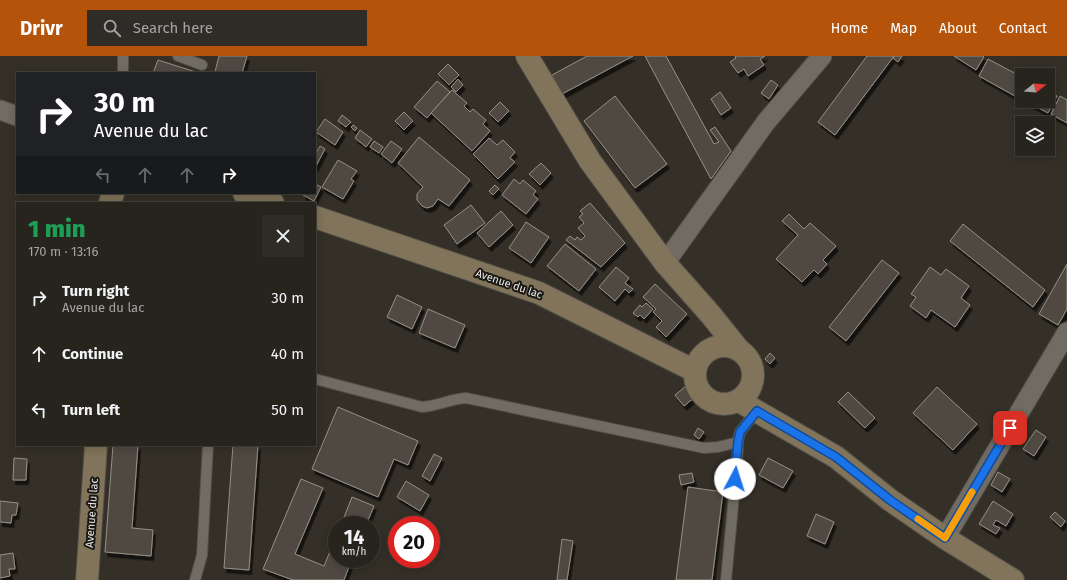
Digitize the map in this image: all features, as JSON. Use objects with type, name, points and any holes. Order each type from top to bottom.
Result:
[{"type":"main road","points":[[527,56],[590,161],[665,263],[711,315],[739,350],[746,356],[752,371],[748,406]]},
{"type":"main road","points":[[247,194],[270,202]]},
{"type":"main road","name":"Avenue du lac","points":[[316,217],[539,293],[695,371]]},
{"type":"main road","points":[[739,350],[732,347],[715,347],[708,350],[697,363],[695,371],[697,387],[701,394],[708,400],[723,405],[748,406],[836,457],[890,500],[945,538],[1013,580]]},
{"type":"main road","name":"Avenue du lac","points":[[87,580],[96,446]]},
{"type":"street","points":[[665,263],[766,122],[822,56]]},
{"type":"street","points":[[0,110],[16,116]]},
{"type":"street","points":[[945,538],[1067,332]]},
{"type":"lane","points":[[123,56],[123,72]]},
{"type":"lane","points":[[178,56],[202,65]]},
{"type":"lane","points":[[316,379],[422,407],[434,406],[455,398],[466,398],[704,448],[718,447],[738,442]]},
{"type":"lane","points":[[726,580],[738,442],[748,406]]},
{"type":"lane","points":[[195,580],[202,555],[208,446]]},
{"type":"building","points":[[219,56],[247,56],[242,72],[215,72]]},
{"type":"building","points":[[587,56],[633,56],[562,94],[552,75]]},
{"type":"building","points":[[645,56],[666,56],[714,144],[719,142],[710,130],[715,127],[731,151],[711,179]]},
{"type":"building","points":[[735,56],[765,56],[760,59],[764,65],[748,76],[744,69],[738,73],[730,62],[736,58]]},
{"type":"building","points":[[867,56],[894,56],[835,135],[818,122]]},
{"type":"building","points":[[894,56],[902,56],[898,62],[893,58]]},
{"type":"building","points":[[954,56],[983,56],[984,57],[976,70]]},
{"type":"building","points":[[988,59],[1015,73],[1015,96],[979,76]]},
{"type":"building","points":[[158,60],[196,72],[153,72]]},
{"type":"building","points":[[448,64],[459,75],[449,85],[438,74]]},
{"type":"building","points":[[458,79],[463,85],[456,92],[451,87]]},
{"type":"building","points":[[771,80],[778,85],[769,99],[761,93]]},
{"type":"building","points":[[437,81],[450,92],[427,118],[414,107]]},
{"type":"building","points":[[452,90],[467,103],[464,106],[470,112],[473,109],[486,120],[483,124],[490,131],[472,151],[431,113]]},
{"type":"building","points":[[720,92],[731,108],[721,115],[711,99]]},
{"type":"building","points":[[615,96],[667,164],[635,188],[584,121]]},
{"type":"building","points":[[1060,96],[1067,100],[1067,123],[1051,114]]},
{"type":"building","points":[[500,102],[509,111],[498,122],[489,113]]},
{"type":"building","points":[[1038,108],[1051,108],[1048,113]]},
{"type":"building","points":[[404,112],[413,121],[404,130],[395,121]]},
{"type":"building","points":[[342,115],[351,122],[346,127],[338,121]]},
{"type":"building","points":[[325,119],[343,132],[335,145],[316,132]]},
{"type":"building","points":[[353,125],[357,128],[355,131],[351,127]]},
{"type":"building","points":[[360,130],[372,139],[366,147],[355,138]]},
{"type":"building","points":[[419,137],[470,180],[449,206],[438,199],[433,206],[427,208],[422,206],[417,200],[417,194],[423,187],[398,163]]},
{"type":"building","points":[[489,138],[497,145],[503,140],[515,152],[510,158],[515,162],[498,179],[473,154]]},
{"type":"building","points":[[374,141],[383,147],[379,153],[370,147]]},
{"type":"building","points":[[391,141],[402,149],[392,163],[381,154]]},
{"type":"building","points":[[320,146],[325,149],[316,166],[316,153]]},
{"type":"building","points":[[338,160],[357,171],[351,179],[354,181],[343,199],[322,187]]},
{"type":"building","points":[[541,163],[551,173],[540,185],[529,174]]},
{"type":"building","points":[[514,179],[520,184],[523,180],[536,191],[533,195],[538,199],[526,214],[502,195]]},
{"type":"building","points":[[316,184],[321,187],[314,201],[303,195],[316,194]]},
{"type":"building","points":[[495,185],[499,189],[493,195],[489,191]]},
{"type":"building","points":[[590,203],[625,243],[601,267],[566,240],[570,236],[575,240],[577,237],[581,240],[585,236],[578,228],[584,223],[579,217],[583,214],[580,211]]},
{"type":"building","points":[[471,205],[485,223],[457,244],[444,225]]},
{"type":"building","points":[[501,211],[513,225],[489,247],[477,233]]},
{"type":"building","points":[[789,214],[804,229],[810,223],[836,246],[823,260],[827,264],[818,274],[814,270],[802,282],[776,259],[798,235],[782,221]]},
{"type":"building","points":[[526,222],[549,237],[531,263],[509,248]]},
{"type":"building","points":[[963,224],[1045,290],[1033,307],[950,241]]},
{"type":"building","points":[[565,244],[596,269],[579,291],[547,266]]},
{"type":"building","points":[[882,260],[899,273],[846,341],[829,327]]},
{"type":"building","points":[[1067,264],[1067,309],[1058,325],[1039,314]]},
{"type":"building","points":[[616,267],[629,278],[625,283],[633,289],[629,293],[625,289],[615,301],[599,287]]},
{"type":"building","points":[[930,267],[941,275],[946,269],[969,286],[961,298],[970,305],[955,327],[931,310],[926,318],[910,306],[916,297],[911,294]]},
{"type":"building","points":[[655,284],[687,314],[666,337],[656,327],[662,321],[653,312],[656,309],[643,297]]},
{"type":"building","points":[[397,295],[422,307],[412,329],[387,317]]},
{"type":"building","points":[[646,303],[653,309],[644,319],[640,315],[638,317],[633,313],[640,305],[642,307]]},
{"type":"building","points":[[428,309],[465,325],[455,348],[419,333]]},
{"type":"building","points":[[770,353],[775,358],[770,364],[765,359]]},
{"type":"building","points":[[686,386],[695,397],[684,406],[675,395]]},
{"type":"building","points":[[937,387],[977,424],[953,450],[913,413]]},
{"type":"building","points":[[848,392],[875,418],[865,428],[838,402]]},
{"type":"building","points":[[338,407],[418,441],[408,465],[394,459],[378,497],[312,469]]},
{"type":"building","points":[[698,428],[704,432],[699,439],[694,435]]},
{"type":"building","points":[[1036,430],[1046,437],[1034,456],[1023,449]]},
{"type":"building","points":[[113,446],[138,446],[132,528],[153,530],[151,556],[105,552]]},
{"type":"building","points":[[233,446],[258,446],[249,570],[224,568]]},
{"type":"building","points":[[434,454],[442,458],[430,481],[422,476]]},
{"type":"building","points":[[14,458],[27,459],[26,480],[13,480]]},
{"type":"building","points":[[768,458],[793,471],[783,488],[759,475]]},
{"type":"building","points":[[998,472],[1010,479],[1002,492],[991,485]]},
{"type":"building","points":[[692,473],[694,482],[681,485],[679,475]]},
{"type":"building","points":[[301,479],[323,488],[295,554],[324,566],[328,556],[328,568],[349,568],[344,580],[293,580],[263,569]]},
{"type":"building","points":[[406,481],[429,495],[420,511],[397,497]]},
{"type":"building","points":[[688,487],[723,492],[712,580],[676,580]]},
{"type":"building","points":[[352,497],[374,506],[370,516],[345,516]]},
{"type":"building","points":[[0,501],[18,503],[16,515],[12,515],[11,523],[0,522]]},
{"type":"building","points":[[993,501],[1013,514],[1006,526],[996,520],[993,525],[1000,528],[996,534],[979,524]]},
{"type":"building","points":[[1055,512],[1065,521],[1061,527],[1050,517]]},
{"type":"building","points":[[816,514],[834,522],[825,544],[807,536]]},
{"type":"building","points":[[562,539],[573,541],[567,580],[557,580]]},
{"type":"building","points":[[13,553],[15,569],[9,569],[10,576],[0,578],[0,555]]},
{"type":"slow traffic","points":[[918,519],[945,538],[972,492]]},
{"type":"route","points":[[735,479],[740,432],[757,411],[836,457],[890,500],[945,538],[1010,428]]}]
